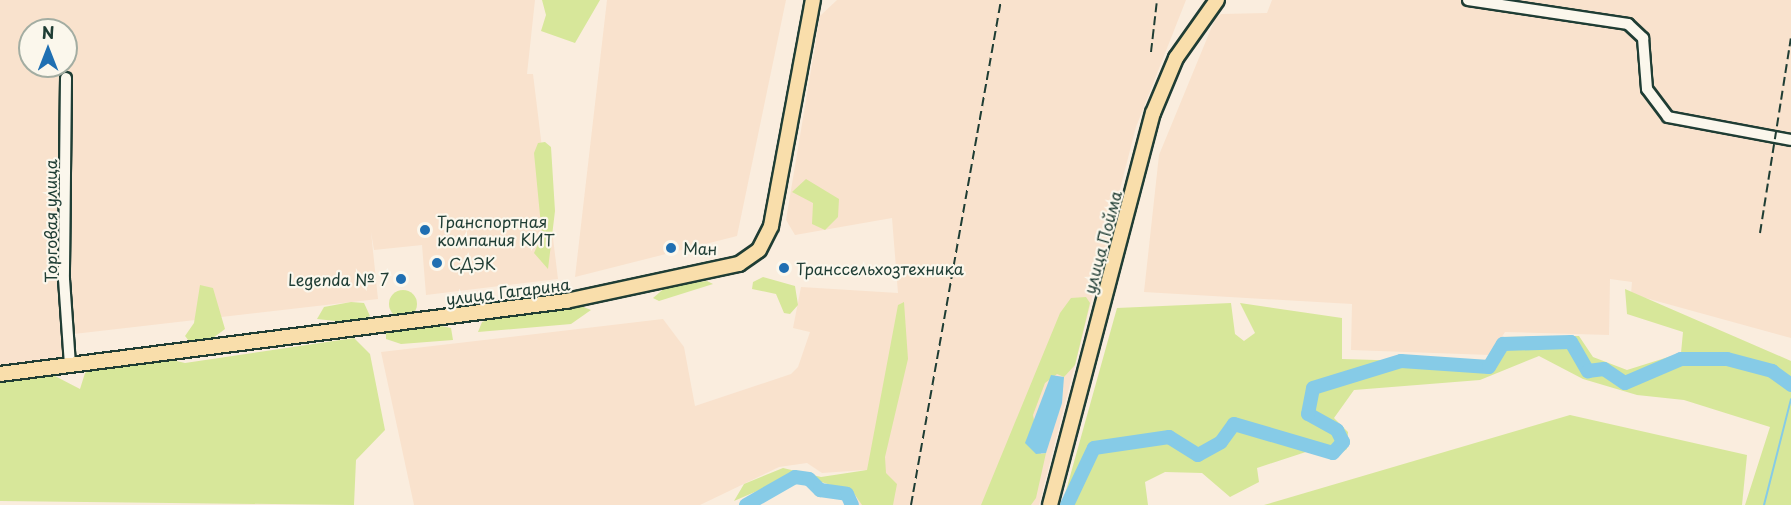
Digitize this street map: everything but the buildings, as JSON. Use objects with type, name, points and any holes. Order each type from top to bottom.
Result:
[{"type":"main road","name":"улица Гагарина","points":[[0,374],[566,300],[739,264],[759,250],[771,226],[813,0]]},
{"type":"main road","name":"улица Пойма","points":[[1051,502],[1153,113],[1176,58],[1217,0]]},
{"type":"street","points":[[1468,0],[1544,5],[1615,20],[1637,30],[1647,47],[1647,89],[1668,117],[1791,140]]},
{"type":"street","name":"Торговая улица","points":[[66,78],[64,279],[70,365]]},
{"type":"shaded area","points":[[0,0],[535,0],[527,74],[533,74],[558,279],[426,295],[422,245],[374,250],[371,232],[378,299],[65,335],[66,356],[0,365]]},
{"type":"shaded area","points":[[607,0],[786,0],[737,236],[575,277]]},
{"type":"shaded area","points":[[837,0],[1186,0],[1136,127],[1039,505],[855,505],[865,470],[822,473],[807,463],[779,467],[700,505],[414,505],[381,352],[663,319],[684,347],[695,406],[791,374],[798,367],[810,332],[793,328],[801,287],[898,293],[892,218],[795,235],[786,220],[820,16]]},
{"type":"shaded area","points":[[1272,0],[1791,0],[1791,338],[1631,294],[1632,282],[1610,279],[1609,335],[1505,332],[1490,355],[1351,350],[1352,304],[1144,292],[1159,155],[1215,19],[1221,14],[1267,13]]},
{"type":"green space","points":[[542,0],[600,0],[575,43],[541,31],[546,15]]},
{"type":"green space","points":[[545,142],[551,147],[555,211],[548,269],[534,253],[542,236],[534,153],[538,143]]},
{"type":"green space","points":[[806,179],[839,199],[838,217],[825,230],[812,224],[813,203],[792,192]]},
{"type":"green space","points":[[763,277],[795,286],[798,305],[790,314],[784,313],[776,294],[752,289],[753,282]]},
{"type":"green space","points":[[707,281],[713,284],[659,301],[653,298],[667,286]]},
{"type":"green space","points":[[200,285],[213,288],[225,329],[213,338],[189,341],[185,336],[194,323]]},
{"type":"green space","points":[[1625,289],[1791,361],[1791,505],[1745,505],[1770,427],[1684,400],[1637,395],[1583,379],[1539,356],[1480,380],[1354,390],[1334,418],[1348,432],[1347,449],[1332,459],[1315,449],[1257,468],[1259,482],[1230,497],[1202,473],[1165,472],[1145,482],[1148,505],[1062,505],[1117,308],[1231,303],[1235,334],[1244,341],[1255,333],[1240,303],[1342,318],[1342,359],[1477,363],[1490,359],[1501,337],[1579,336],[1593,357],[1627,370],[1681,353],[1683,332],[1627,314]]},
{"type":"green space","points":[[403,290],[413,294],[417,304],[413,314],[403,318],[393,314],[389,304],[393,294]]},
{"type":"green space","points":[[1086,297],[1090,303],[1075,365],[1064,377],[1057,374],[1045,383],[1033,415],[1041,454],[1046,453],[1036,498],[1031,505],[981,505],[1060,313],[1071,298]]},
{"type":"green space","points":[[351,302],[364,303],[370,316],[353,323],[317,319],[324,307]]},
{"type":"green space","points":[[904,302],[908,359],[885,457],[886,473],[897,484],[893,505],[862,505],[853,492],[796,474],[734,501],[744,484],[783,468],[821,477],[867,470],[898,305]]},
{"type":"green space","points":[[581,306],[591,310],[571,324],[478,332],[482,322],[493,318]]},
{"type":"green space","points":[[436,325],[451,328],[453,340],[401,344],[386,339],[386,332],[393,330]]},
{"type":"green space","points":[[354,338],[370,354],[385,430],[356,460],[354,505],[0,501],[0,382],[53,375],[80,389],[85,373],[95,366],[168,359],[185,363]]},
{"type":"green space","points":[[1570,415],[1747,455],[1742,505],[1264,505]]},
{"type":"water","points":[[1051,375],[1064,377],[1062,403],[1046,453],[1036,454],[1025,443]]},
{"type":"waterway","points":[[1067,505],[1094,448],[1169,437],[1198,455],[1221,442],[1234,424],[1333,453],[1343,442],[1337,430],[1308,414],[1313,388],[1401,361],[1489,367],[1503,344],[1571,342],[1588,371],[1604,369],[1625,383],[1681,359],[1727,359],[1772,371],[1791,385]]},
{"type":"waterway","points":[[1764,505],[1791,399]]},
{"type":"waterway","points":[[746,505],[795,477],[809,479],[820,490],[847,494],[852,505]]},
{"type":"railway","points":[[911,505],[1001,0]]},
{"type":"railway","points":[[1151,52],[1157,0]]},
{"type":"railway","points":[[1760,233],[1791,38]]},
{"type":"place","name":"Транспортная компания КИТ","points":[[425,230]]},
{"type":"place","name":"Ман","points":[[671,248]]},
{"type":"place","name":"СДЭК","points":[[437,263]]},
{"type":"place","name":"Транссельхозтехника","points":[[784,268]]},
{"type":"place","name":"Legenda № 7","points":[[401,279]]}]
